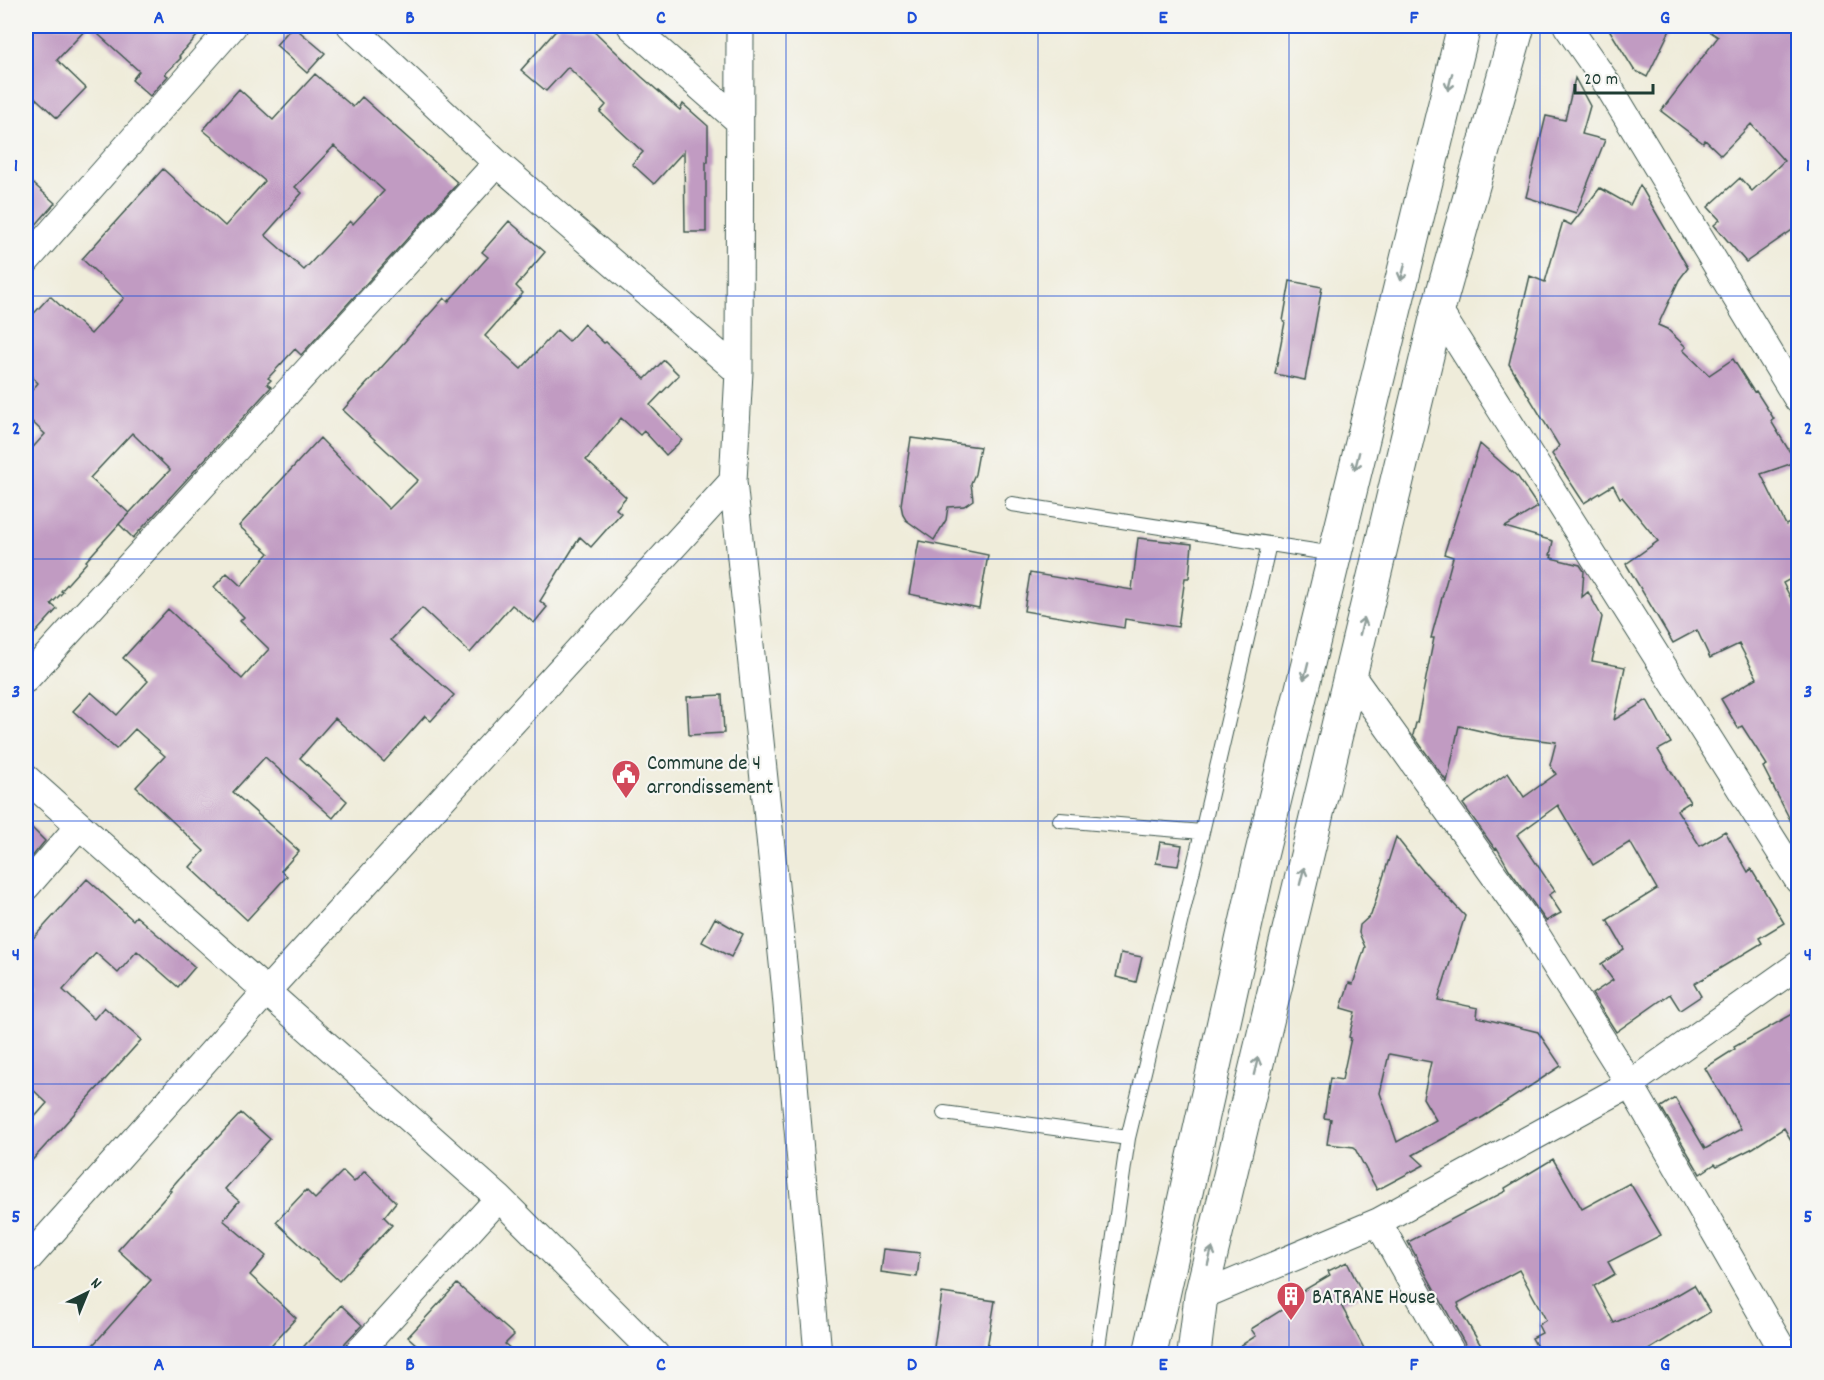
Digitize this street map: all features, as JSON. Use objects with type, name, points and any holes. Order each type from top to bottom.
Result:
[{"type":"highway","points":[[1150,1354],[1257,871],[1464,26]]},
{"type":"highway","points":[[1194,1354],[1201,1296],[1438,310],[1518,26]]},
{"type":"street","points":[[26,261],[233,26]]},
{"type":"street","points":[[351,26],[497,163],[739,372]]},
{"type":"street","points":[[631,26],[739,121]]},
{"type":"street","points":[[740,26],[739,372],[733,481],[785,982],[818,1354]]},
{"type":"street","points":[[1567,26],[1604,79],[1798,400]]},
{"type":"street","points":[[26,680],[497,163]]},
{"type":"street","points":[[1438,310],[1798,880]]},
{"type":"street","points":[[26,1261],[266,992],[733,481]]},
{"type":"street","points":[[1350,674],[1532,928],[1630,1084],[1785,1354]]},
{"type":"street","points":[[26,778],[499,1198],[655,1354]]},
{"type":"street","points":[[26,887],[79,826]]},
{"type":"street","points":[[1201,1296],[1378,1222],[1630,1084],[1798,965]]},
{"type":"street","points":[[357,1354],[499,1198]]},
{"type":"street","points":[[1378,1222],[1452,1354]]},
{"type":"lane","points":[[1012,504],[1334,554]]},
{"type":"lane","points":[[1097,1354],[1128,1138],[1269,544]]},
{"type":"lane","points":[[1060,820],[1202,832]]},
{"type":"lane","points":[[944,1113],[1128,1138]]},
{"type":"building","points":[[26,26],[89,26],[57,60],[86,88],[57,118],[26,89]]},
{"type":"building","points":[[89,26],[206,26],[179,56],[181,58],[165,74],[168,76],[150,96],[132,80],[139,71]]},
{"type":"building","points":[[293,26],[325,53],[307,73],[276,45]]},
{"type":"building","points":[[560,26],[589,26],[680,110],[683,104],[708,126],[706,232],[685,232],[684,151],[654,184],[632,164],[643,152],[600,112],[606,105],[568,67],[546,91],[521,70]]},
{"type":"building","points":[[1607,26],[1672,26],[1647,77],[1634,70]]},
{"type":"building","points":[[1702,26],[1798,26],[1798,226],[1746,262],[1714,225],[1720,220],[1708,207],[1740,178],[1752,191],[1784,161],[1751,124],[1721,155],[1705,140],[1703,143],[1661,111],[1718,37]]},
{"type":"building","points":[[315,74],[353,107],[362,97],[458,183],[301,355],[295,349],[268,378],[271,380],[267,384],[271,387],[133,538],[119,524],[61,591],[63,592],[51,604],[57,609],[26,643],[26,455],[45,434],[26,416],[26,397],[38,383],[26,371],[26,322],[50,296],[91,334],[124,298],[82,259],[163,169],[225,226],[265,181],[203,130],[239,89],[273,120]],"holes":[[[334,146],[384,191],[353,224],[350,221],[304,270],[265,235],[302,193],[295,187]],[[132,433],[170,470],[122,521],[129,513],[90,478]]]},
{"type":"building","points":[[1575,78],[1590,106],[1582,134],[1605,140],[1576,213],[1526,197],[1546,116],[1565,120]]},
{"type":"building","points":[[26,177],[55,203],[26,236]]},
{"type":"building","points":[[1640,185],[1688,268],[1679,280],[1658,325],[1667,329],[1686,347],[1683,350],[1709,375],[1733,359],[1774,419],[1771,421],[1796,462],[1761,474],[1786,525],[1798,518],[1798,575],[1783,583],[1798,612],[1798,835],[1763,767],[1767,765],[1742,726],[1738,728],[1721,699],[1757,678],[1739,644],[1710,658],[1697,630],[1673,643],[1626,564],[1658,541],[1622,497],[1620,498],[1613,485],[1584,503],[1552,454],[1559,446],[1509,364],[1530,276],[1545,282],[1563,221],[1571,225],[1600,188],[1630,205]]},
{"type":"building","points":[[509,221],[545,252],[516,286],[523,293],[485,336],[521,369],[557,330],[569,341],[584,324],[645,379],[664,360],[679,375],[650,405],[682,440],[666,455],[644,431],[640,435],[621,418],[586,460],[626,497],[616,509],[621,513],[591,547],[580,537],[540,601],[547,607],[534,623],[512,605],[470,653],[422,608],[391,640],[454,695],[431,721],[425,716],[384,762],[335,718],[300,758],[347,801],[333,818],[265,757],[233,792],[299,851],[281,871],[287,876],[247,920],[190,867],[204,851],[136,787],[165,756],[135,729],[116,749],[73,711],[91,692],[117,715],[148,681],[123,658],[168,609],[242,679],[269,649],[240,621],[244,617],[214,587],[227,573],[241,586],[269,553],[239,526],[320,438],[389,509],[418,480],[343,410],[444,298],[448,302],[488,257],[482,252]]},
{"type":"building","points":[[1290,281],[1322,287],[1305,380],[1275,374]]},
{"type":"building","points":[[911,438],[980,447],[971,483],[973,500],[964,506],[948,507],[946,520],[934,540],[906,520],[903,515],[901,505]]},
{"type":"building","points":[[1480,444],[1518,477],[1538,507],[1505,527],[1553,541],[1551,558],[1580,565],[1584,571],[1582,597],[1588,592],[1602,617],[1592,661],[1625,667],[1614,720],[1647,700],[1671,743],[1658,750],[1690,802],[1677,810],[1700,846],[1725,831],[1748,872],[1751,869],[1784,923],[1759,938],[1762,943],[1694,984],[1701,996],[1680,1010],[1670,994],[1616,1032],[1592,994],[1613,980],[1601,964],[1624,949],[1607,920],[1657,889],[1630,842],[1593,865],[1558,805],[1517,835],[1555,891],[1549,895],[1561,913],[1546,921],[1497,848],[1495,849],[1463,804],[1508,773],[1524,797],[1556,774],[1550,765],[1556,742],[1503,736],[1459,726],[1447,782],[1413,735],[1434,638],[1431,638],[1453,557],[1444,554]]},
{"type":"building","points":[[1138,538],[1192,544],[1189,578],[1185,578],[1178,627],[1125,619],[1124,628],[1024,611],[1030,573],[1132,590]]},
{"type":"building","points":[[919,541],[988,555],[979,608],[909,594]]},
{"type":"building","points":[[722,695],[724,733],[689,735],[687,697]]},
{"type":"building","points":[[26,822],[45,841],[26,864]]},
{"type":"building","points":[[1396,837],[1423,871],[1465,916],[1438,1000],[1478,1008],[1477,1017],[1538,1032],[1561,1066],[1483,1117],[1413,1155],[1424,1165],[1377,1190],[1354,1147],[1327,1144],[1331,1119],[1324,1118],[1330,1078],[1342,1080],[1355,1012],[1341,1008],[1349,983],[1353,984],[1365,947],[1359,933],[1360,925],[1371,915]],"holes":[[[1389,1054],[1431,1062],[1423,1098],[1436,1120],[1397,1142],[1380,1093]]]},
{"type":"building","points":[[1160,842],[1182,845],[1178,866],[1156,863]]},
{"type":"building","points":[[87,879],[133,920],[136,916],[195,967],[178,987],[137,951],[118,973],[96,953],[63,990],[94,1019],[104,1007],[141,1040],[26,1167],[26,1127],[47,1103],[26,1083],[26,999],[34,990],[26,982],[26,946]]},
{"type":"building","points":[[715,918],[743,934],[731,957],[702,942]]},
{"type":"building","points":[[1121,953],[1142,957],[1136,982],[1116,977]]},
{"type":"building","points":[[1798,1011],[1798,1152],[1784,1128],[1753,1148],[1717,1166],[1715,1164],[1700,1174],[1661,1107],[1675,1098],[1705,1149],[1741,1129],[1705,1068],[1735,1049],[1734,1047]]},
{"type":"building","points":[[241,1113],[270,1139],[225,1189],[239,1201],[223,1220],[266,1256],[250,1275],[296,1318],[263,1354],[85,1354],[151,1280],[118,1250],[171,1191],[169,1190],[184,1173]]},
{"type":"building","points":[[1553,1159],[1582,1209],[1630,1183],[1661,1235],[1608,1262],[1615,1274],[1594,1286],[1614,1323],[1694,1285],[1710,1312],[1642,1354],[1541,1354],[1532,1338],[1542,1333],[1538,1325],[1546,1320],[1519,1270],[1458,1303],[1458,1307],[1486,1354],[1468,1354],[1466,1346],[1408,1242],[1506,1191],[1505,1188]]},
{"type":"building","points":[[343,1171],[354,1182],[365,1171],[396,1202],[384,1217],[392,1225],[339,1281],[276,1222],[306,1190],[315,1199]]},
{"type":"building","points":[[884,1249],[920,1253],[917,1277],[881,1272]]},
{"type":"building","points":[[1347,1262],[1363,1294],[1341,1305],[1367,1354],[1227,1354],[1256,1336],[1251,1329],[1296,1301],[1294,1296],[1330,1275],[1328,1271]]},
{"type":"building","points":[[457,1284],[514,1335],[505,1344],[517,1354],[427,1354],[408,1337]]},
{"type":"building","points":[[942,1293],[995,1301],[986,1354],[933,1354]]},
{"type":"building","points":[[341,1305],[362,1325],[345,1343],[342,1353],[297,1354]]},
{"type":"place","name":"Commune de 4 arrondissement","points":[[626,800]]},
{"type":"place","name":"BATRANE House","points":[[1291,1322]]}]
